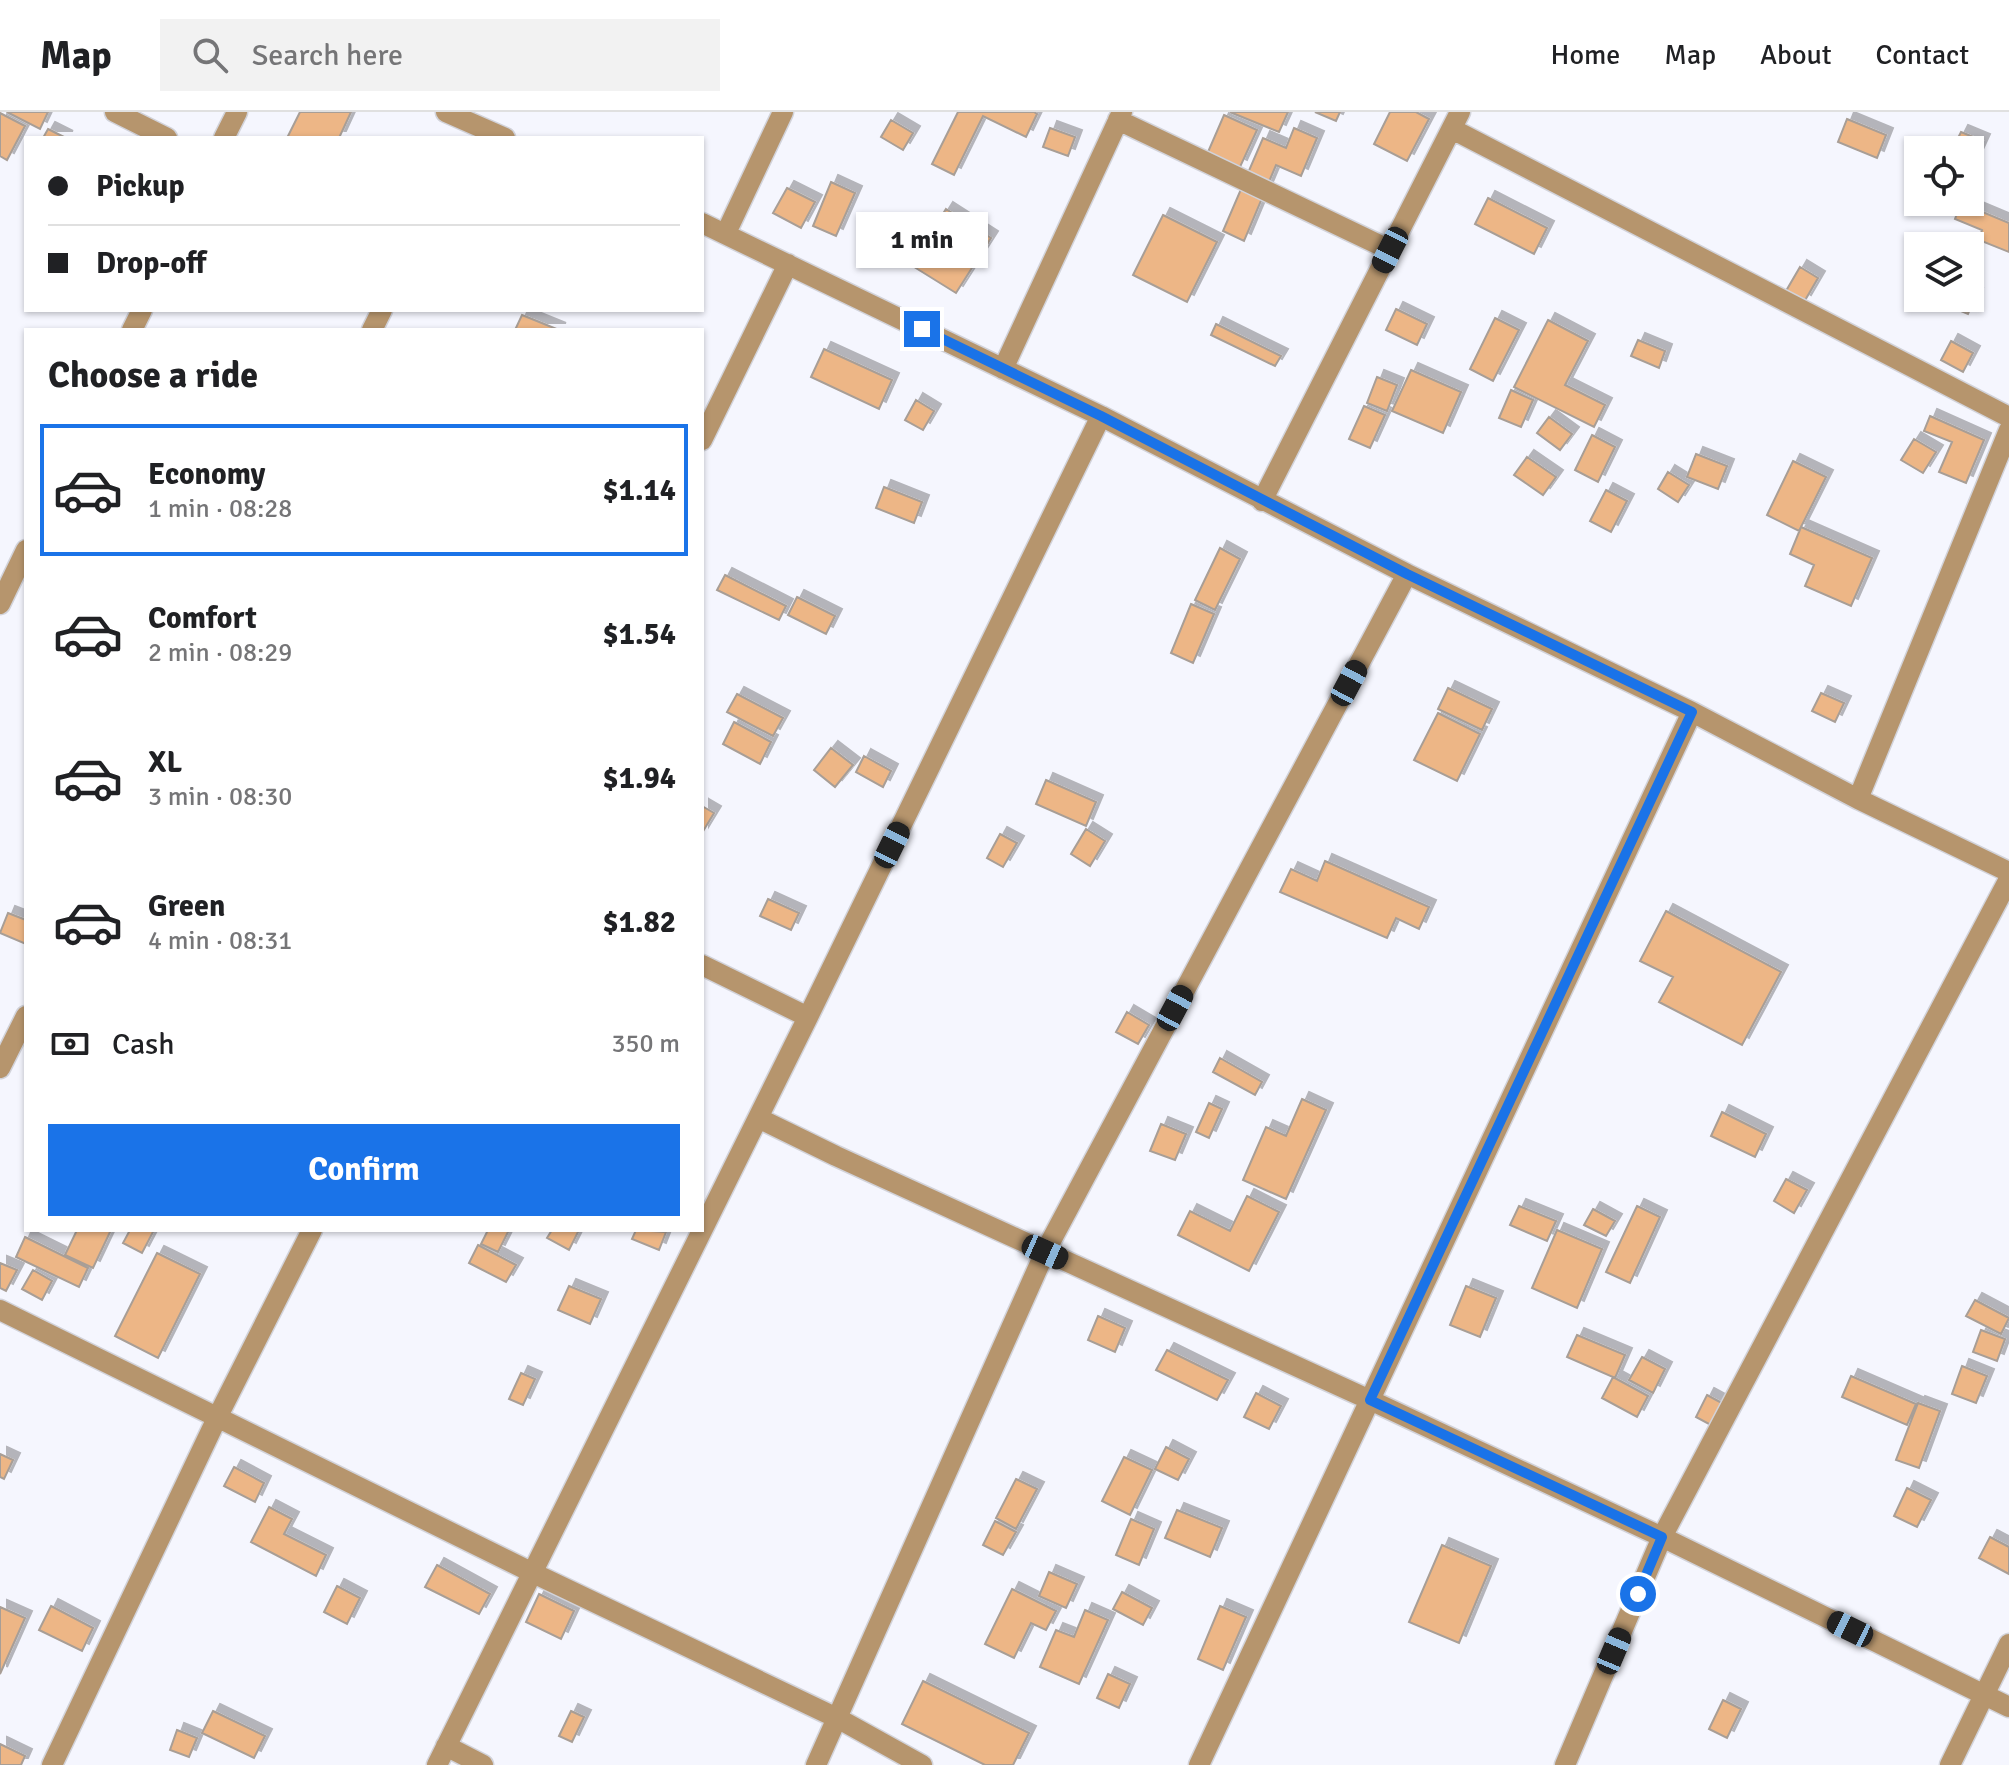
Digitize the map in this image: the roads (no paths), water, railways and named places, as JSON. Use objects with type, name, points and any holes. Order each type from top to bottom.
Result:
[{"type":"street","points":[[115,112],[163,136]]},
{"type":"street","points":[[225,136],[237,112]]},
{"type":"street","points":[[446,112],[472,132],[494,136]]},
{"type":"street","points":[[726,233],[783,112]]},
{"type":"street","points":[[1003,369],[1120,116],[1390,250]]},
{"type":"street","points":[[1262,501],[1456,120],[2009,417]]},
{"type":"street","points":[[704,224],[1101,416],[1407,574],[1692,712],[1858,799],[2009,872]]},
{"type":"street","points":[[704,436],[788,264]]},
{"type":"street","points":[[704,1226],[1101,416]]},
{"type":"street","points":[[1858,799],[2009,430]]},
{"type":"street","points":[[0,604],[24,554]]},
{"type":"street","points":[[816,1765],[1045,1252],[1407,574]]},
{"type":"street","points":[[1199,1765],[1692,712]]},
{"type":"street","points":[[1565,1765],[1662,1537],[2009,879]]},
{"type":"street","points":[[704,966],[808,1017]]},
{"type":"street","points":[[0,1068],[24,1020]]},
{"type":"street","points":[[758,1118],[1662,1537],[2009,1707]]},
{"type":"street","points":[[52,1765],[218,1416],[311,1232]]},
{"type":"street","points":[[483,1765],[442,1756],[701,1232]]},
{"type":"street","points":[[0,1310],[531,1572],[839,1719],[922,1765]]},
{"type":"street","points":[[1950,1765],[2009,1644]]}]
